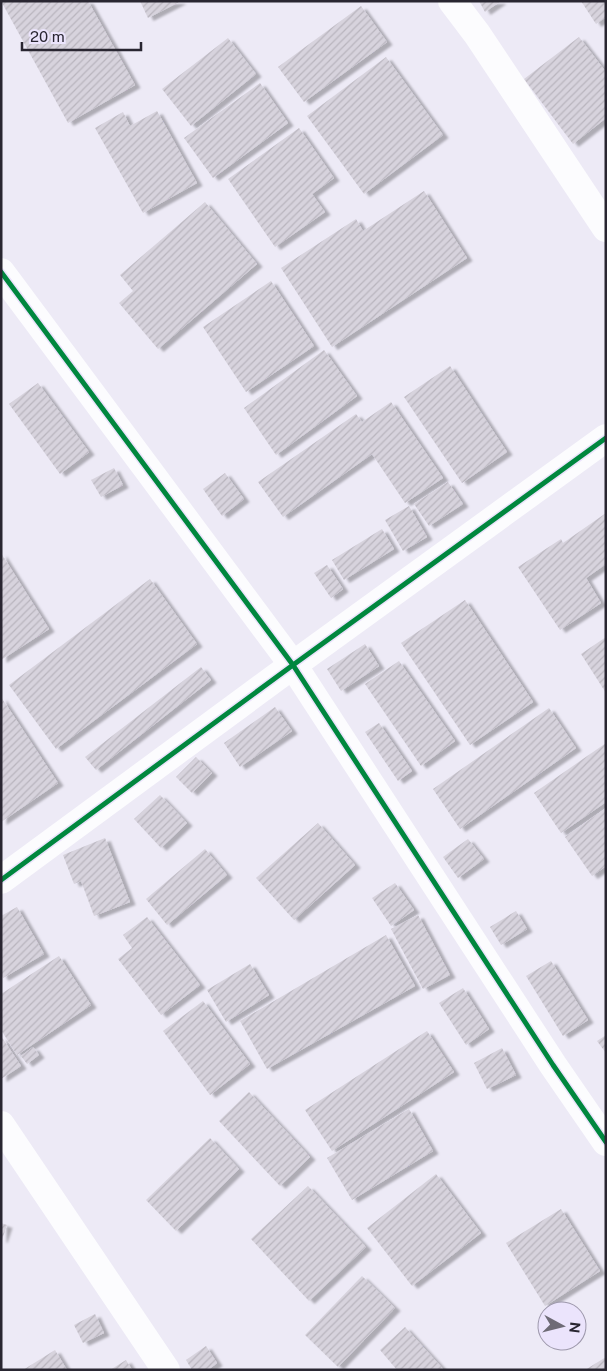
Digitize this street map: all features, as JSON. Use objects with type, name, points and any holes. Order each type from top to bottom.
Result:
[{"type":"street","points":[[452,1],[477,34],[606,228]]},
{"type":"street","points":[[1,272],[293,665],[553,1065],[606,1142]]},
{"type":"street","points":[[1,880],[606,438]]},
{"type":"street","points":[[1,1124],[166,1370]]},
{"type":"building","points":[[1,1],[88,1],[135,85],[68,123]]},
{"type":"building","points":[[140,1],[181,1],[148,18]]},
{"type":"building","points":[[479,1],[501,1],[485,12]]},
{"type":"building","points":[[581,1],[606,1],[606,17],[596,24]]},
{"type":"building","points":[[361,6],[387,42],[304,102],[278,67]]},
{"type":"building","points":[[579,37],[606,72],[606,118],[573,144],[524,79]]},
{"type":"building","points":[[228,38],[256,74],[191,126],[162,89]]},
{"type":"building","points":[[386,57],[443,135],[364,194],[307,116]]},
{"type":"building","points":[[260,83],[288,123],[213,178],[184,138]]},
{"type":"building","points":[[157,111],[197,183],[143,213],[95,128],[123,112],[130,126]]},
{"type":"building","points":[[299,128],[334,178],[312,194],[325,212],[275,247],[228,179]]},
{"type":"building","points":[[424,191],[467,258],[332,347],[281,268],[356,219],[363,231]]},
{"type":"building","points":[[205,202],[257,264],[158,349],[119,303],[133,291],[120,275]]},
{"type":"building","points":[[271,281],[314,346],[246,392],[203,327]]},
{"type":"building","points":[[324,350],[357,396],[276,455],[244,408]]},
{"type":"building","points":[[450,366],[507,452],[462,483],[404,397]]},
{"type":"building","points":[[38,383],[89,452],[60,474],[9,404]]},
{"type":"building","points":[[391,402],[443,478],[405,503],[372,454],[283,517],[258,482],[356,414],[362,422]]},
{"type":"building","points":[[114,468],[123,485],[101,497],[91,480]]},
{"type":"building","points":[[225,473],[244,499],[222,516],[203,489]]},
{"type":"building","points":[[448,482],[463,504],[429,526],[414,504]]},
{"type":"building","points":[[409,506],[427,537],[403,551],[385,520]]},
{"type":"building","points":[[606,513],[606,564],[586,578],[601,603],[560,630],[518,567],[561,539],[563,543]]},
{"type":"building","points":[[382,529],[394,549],[344,580],[332,560]]},
{"type":"building","points":[[1,553],[49,629],[1,660]]},
{"type":"building","points":[[327,565],[343,589],[331,598],[314,573]]},
{"type":"building","points":[[150,579],[197,644],[56,749],[9,685]]},
{"type":"building","points":[[465,600],[533,702],[470,745],[401,643]]},
{"type":"building","points":[[606,637],[606,693],[581,654]]},
{"type":"building","points":[[365,644],[379,666],[341,691],[327,669]]},
{"type":"building","points":[[399,661],[455,741],[421,766],[365,684]]},
{"type":"building","points":[[201,667],[211,680],[96,770],[85,757]]},
{"type":"building","points":[[1,697],[58,783],[1,822]]},
{"type":"building","points":[[275,707],[292,731],[240,767],[224,743]]},
{"type":"building","points":[[549,708],[576,748],[460,829],[433,789]]},
{"type":"building","points":[[379,723],[412,771],[398,781],[365,732]]},
{"type":"building","points":[[606,743],[606,802],[561,833],[534,793]]},
{"type":"building","points":[[196,757],[212,773],[192,793],[176,777]]},
{"type":"building","points":[[160,795],[187,823],[161,848],[134,819]]},
{"type":"building","points":[[606,808],[606,866],[592,876],[565,837]]},
{"type":"building","points":[[318,823],[355,865],[294,920],[256,878]]},
{"type":"building","points":[[105,838],[130,902],[94,916],[81,881],[74,884],[63,855]]},
{"type":"building","points":[[468,839],[484,859],[458,878],[443,857]]},
{"type":"building","points":[[205,849],[227,875],[167,925],[146,899]]},
{"type":"building","points":[[395,883],[414,910],[391,926],[372,898]]},
{"type":"building","points":[[17,907],[44,954],[3,978],[1,974],[1,916]]},
{"type":"building","points":[[516,911],[527,929],[501,945],[490,927]]},
{"type":"building","points":[[418,915],[450,975],[423,989],[391,929]]},
{"type":"building","points":[[147,917],[200,985],[161,1015],[118,959],[132,948],[123,935]]},
{"type":"building","points":[[386,935],[415,986],[267,1069],[240,1021]]},
{"type":"building","points":[[59,956],[91,1005],[17,1055],[1,1030],[1,994]]},
{"type":"building","points":[[551,961],[588,1020],[563,1036],[526,976]]},
{"type":"building","points":[[250,964],[269,995],[226,1022],[207,990]]},
{"type":"building","points":[[463,988],[489,1029],[466,1045],[439,1003]]},
{"type":"building","points":[[203,1001],[250,1064],[210,1095],[163,1031]]},
{"type":"building","points":[[427,1031],[454,1072],[332,1151],[305,1110]]},
{"type":"building","points":[[606,1035],[606,1053],[597,1041]]},
{"type":"building","points":[[1,1036],[21,1066],[1,1079]]},
{"type":"building","points":[[33,1047],[39,1055],[27,1064],[21,1056]]},
{"type":"building","points":[[502,1048],[516,1075],[487,1089],[474,1063]]},
{"type":"building","points":[[249,1092],[310,1157],[280,1186],[219,1121]]},
{"type":"building","points":[[409,1109],[433,1151],[352,1200],[327,1158]]},
{"type":"building","points":[[210,1138],[239,1169],[176,1231],[146,1200]]},
{"type":"building","points":[[436,1174],[481,1233],[412,1286],[367,1228]]},
{"type":"building","points":[[308,1186],[366,1247],[309,1301],[251,1239]]},
{"type":"building","points":[[561,1209],[600,1271],[553,1301],[542,1301],[506,1243]]},
{"type":"building","points":[[1,1223],[7,1225],[2,1240],[1,1240]]},
{"type":"building","points":[[362,1276],[395,1308],[338,1367],[305,1335]]},
{"type":"building","points":[[95,1314],[104,1333],[83,1343],[74,1325]]},
{"type":"building","points":[[405,1327],[444,1370],[397,1370],[380,1350]]},
{"type":"building","points":[[206,1346],[217,1363],[208,1370],[192,1370],[186,1360]]},
{"type":"building","points":[[55,1350],[67,1370],[23,1370]]},
{"type":"building","points":[[606,1357],[606,1370],[585,1370]]},
{"type":"building","points":[[126,1360],[132,1370],[110,1370]]},
{"type":"cycle path","points":[[1,272],[293,665],[553,1065],[606,1142]]},
{"type":"cycle path","points":[[1,880],[606,438]]}]
